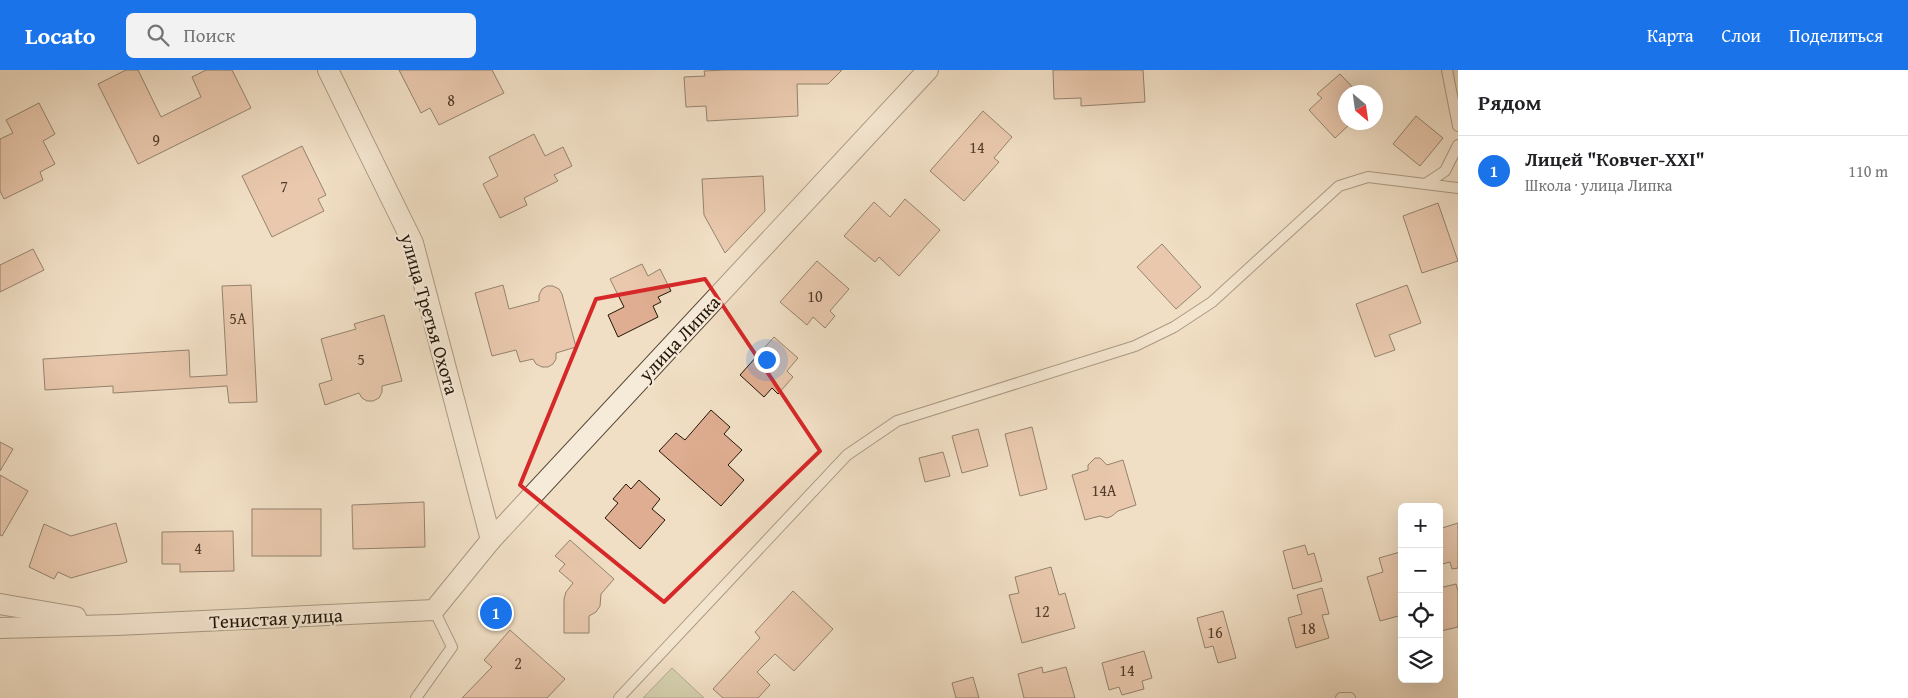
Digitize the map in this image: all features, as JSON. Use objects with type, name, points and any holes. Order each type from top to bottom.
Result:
[{"type":"street","name":"улица Третья Охота","points":[[328,70],[413,243],[491,540]]},
{"type":"street","name":"улица Липка","points":[[434,610],[491,540],[928,70]]},
{"type":"street","name":"Тенистая улица","points":[[0,604],[117,625]]},
{"type":"street","name":"Тенистая улица","points":[[0,628],[117,625],[434,610]]},
{"type":"lane","points":[[1446,70],[1458,126]]},
{"type":"lane","points":[[1427,183],[1446,171],[1458,145]]},
{"type":"lane","points":[[619,698],[847,455],[897,421],[1135,346],[1174,327],[1212,302],[1339,186],[1368,177],[1458,188]]},
{"type":"lane","points":[[416,698],[452,647],[434,610]]},
{"type":"lane","points":[[1340,698],[1350,698]]},
{"type":"highlighted area","points":[[705,279],[820,451],[664,602],[520,485],[596,299]]},
{"type":"green space","points":[[672,668],[704,698],[643,698]]},
{"type":"building","points":[[126,70],[138,70],[161,117],[201,97],[192,77],[206,70],[232,70],[251,108],[138,164],[98,84]]},
{"type":"building","points":[[399,70],[492,70],[504,93],[439,125],[430,108],[421,113]]},
{"type":"building","points":[[842,70],[828,84],[797,84],[798,116],[707,121],[706,106],[686,107],[684,77],[705,76],[704,71]]},
{"type":"building","points":[[1053,70],[1143,70],[1145,102],[1081,106],[1081,98],[1054,99]]},
{"type":"building","points":[[1340,74],[1350,85],[1338,85],[1338,130],[1344,130],[1335,138],[1309,110],[1322,98],[1317,94]]},
{"type":"building","points":[[39,103],[55,134],[43,141],[55,164],[40,172],[43,180],[4,199],[0,191],[0,139],[13,133],[6,120]]},
{"type":"building","points":[[983,111],[1012,137],[994,158],[999,162],[964,201],[930,171]]},
{"type":"building","points":[[1416,116],[1443,138],[1420,166],[1393,144]]},
{"type":"building","points":[[534,134],[545,156],[563,147],[572,166],[554,175],[558,181],[524,198],[527,205],[500,218],[483,184],[498,176],[489,157]]},
{"type":"building","points":[[302,146],[326,195],[318,199],[324,211],[272,237],[242,176]]},
{"type":"building","points":[[763,176],[765,211],[725,253],[704,215],[702,179]]},
{"type":"building","points":[[905,199],[940,230],[899,276],[879,257],[875,262],[844,236],[874,202],[890,217]]},
{"type":"building","points":[[1438,203],[1458,261],[1422,273],[1403,216]]},
{"type":"building","points":[[1162,244],[1201,287],[1176,309],[1137,267]]},
{"type":"building","points":[[33,249],[44,270],[0,292],[0,265]]},
{"type":"building","points":[[817,261],[849,289],[830,311],[835,316],[825,328],[813,317],[807,325],[780,302]]},
{"type":"building","points":[[642,264],[648,276],[660,269],[671,291],[658,297],[661,302],[653,306],[658,317],[618,337],[608,315],[624,307],[610,279]]},
{"type":"building","points":[[251,285],[257,402],[229,403],[227,386],[113,393],[113,386],[45,390],[43,359],[189,350],[190,377],[227,375],[222,286]]},
{"type":"building","points":[[503,285],[509,309],[539,301],[542,289],[547,286],[559,289],[576,347],[556,353],[556,359],[548,367],[536,364],[533,359],[520,362],[516,350],[492,356],[475,293]]},
{"type":"building","points":[[1407,285],[1421,323],[1389,335],[1395,350],[1375,357],[1356,304]]},
{"type":"building","points":[[384,315],[402,381],[382,386],[379,398],[373,401],[367,401],[359,393],[325,405],[319,384],[332,380],[321,339],[356,329],[354,324]]},
{"type":"building","points":[[774,337],[798,358],[787,371],[793,377],[778,394],[772,388],[764,397],[740,375]]},
{"type":"building","points":[[711,410],[730,427],[724,434],[742,450],[728,465],[744,480],[721,506],[659,451],[676,433],[685,440]]},
{"type":"building","points":[[1032,427],[1047,489],[1020,496],[1005,434]]},
{"type":"building","points":[[978,429],[988,466],[962,473],[952,436]]},
{"type":"building","points":[[0,442],[13,449],[0,471]]},
{"type":"building","points":[[943,452],[950,476],[925,482],[919,458]]},
{"type":"building","points":[[1095,458],[1100,458],[1107,465],[1123,460],[1136,505],[1118,511],[1107,518],[1100,516],[1085,520],[1072,475],[1088,470],[1088,465]]},
{"type":"building","points":[[0,475],[28,491],[2,536],[0,535]]},
{"type":"building","points":[[639,480],[660,499],[652,509],[665,520],[640,549],[605,518],[618,503],[613,499],[626,484],[631,489]]},
{"type":"building","points":[[424,502],[425,547],[353,549],[352,505]]},
{"type":"building","points":[[252,509],[321,509],[321,556],[252,556]]},
{"type":"building","points":[[116,523],[127,562],[71,578],[58,572],[54,579],[29,567],[44,524],[71,536]]},
{"type":"building","points":[[1458,523],[1458,568],[1452,569],[1450,562],[1443,564],[1443,528]]},
{"type":"building","points":[[233,531],[234,571],[180,572],[180,564],[162,564],[162,532]]},
{"type":"building","points":[[570,540],[614,579],[601,594],[600,606],[596,612],[589,616],[589,633],[564,633],[564,599],[566,592],[573,583],[559,571],[565,564],[555,556]]},
{"type":"building","points":[[1305,545],[1308,555],[1314,553],[1322,581],[1293,589],[1283,551]]},
{"type":"building","points":[[1398,553],[1398,616],[1380,621],[1367,577],[1383,572],[1379,558]]},
{"type":"building","points":[[1051,567],[1059,595],[1065,593],[1075,628],[1022,643],[1009,595],[1019,593],[1015,577]]},
{"type":"building","points":[[1456,584],[1458,591],[1458,627],[1443,631],[1443,593],[1443,587]]},
{"type":"building","points":[[1322,588],[1329,614],[1322,615],[1329,638],[1296,648],[1288,618],[1302,614],[1297,595]]},
{"type":"building","points":[[793,591],[833,629],[794,671],[775,654],[757,672],[770,685],[758,698],[723,698],[713,689],[760,638],[755,632]]},
{"type":"building","points":[[1223,611],[1236,658],[1218,663],[1213,646],[1205,648],[1197,618]]},
{"type":"building","points":[[510,630],[565,679],[547,698],[462,698],[492,667],[484,660]]},
{"type":"building","points":[[1144,651],[1152,678],[1142,681],[1144,689],[1122,695],[1119,687],[1109,690],[1102,663]]},
{"type":"building","points":[[1042,667],[1043,673],[1066,667],[1075,698],[1024,698],[1018,674]]},
{"type":"building","points":[[973,677],[979,698],[956,698],[952,683]]},
{"type":"place","name":"Лицей \"Ковчег-XXI\"","points":[[496,613]]}]
